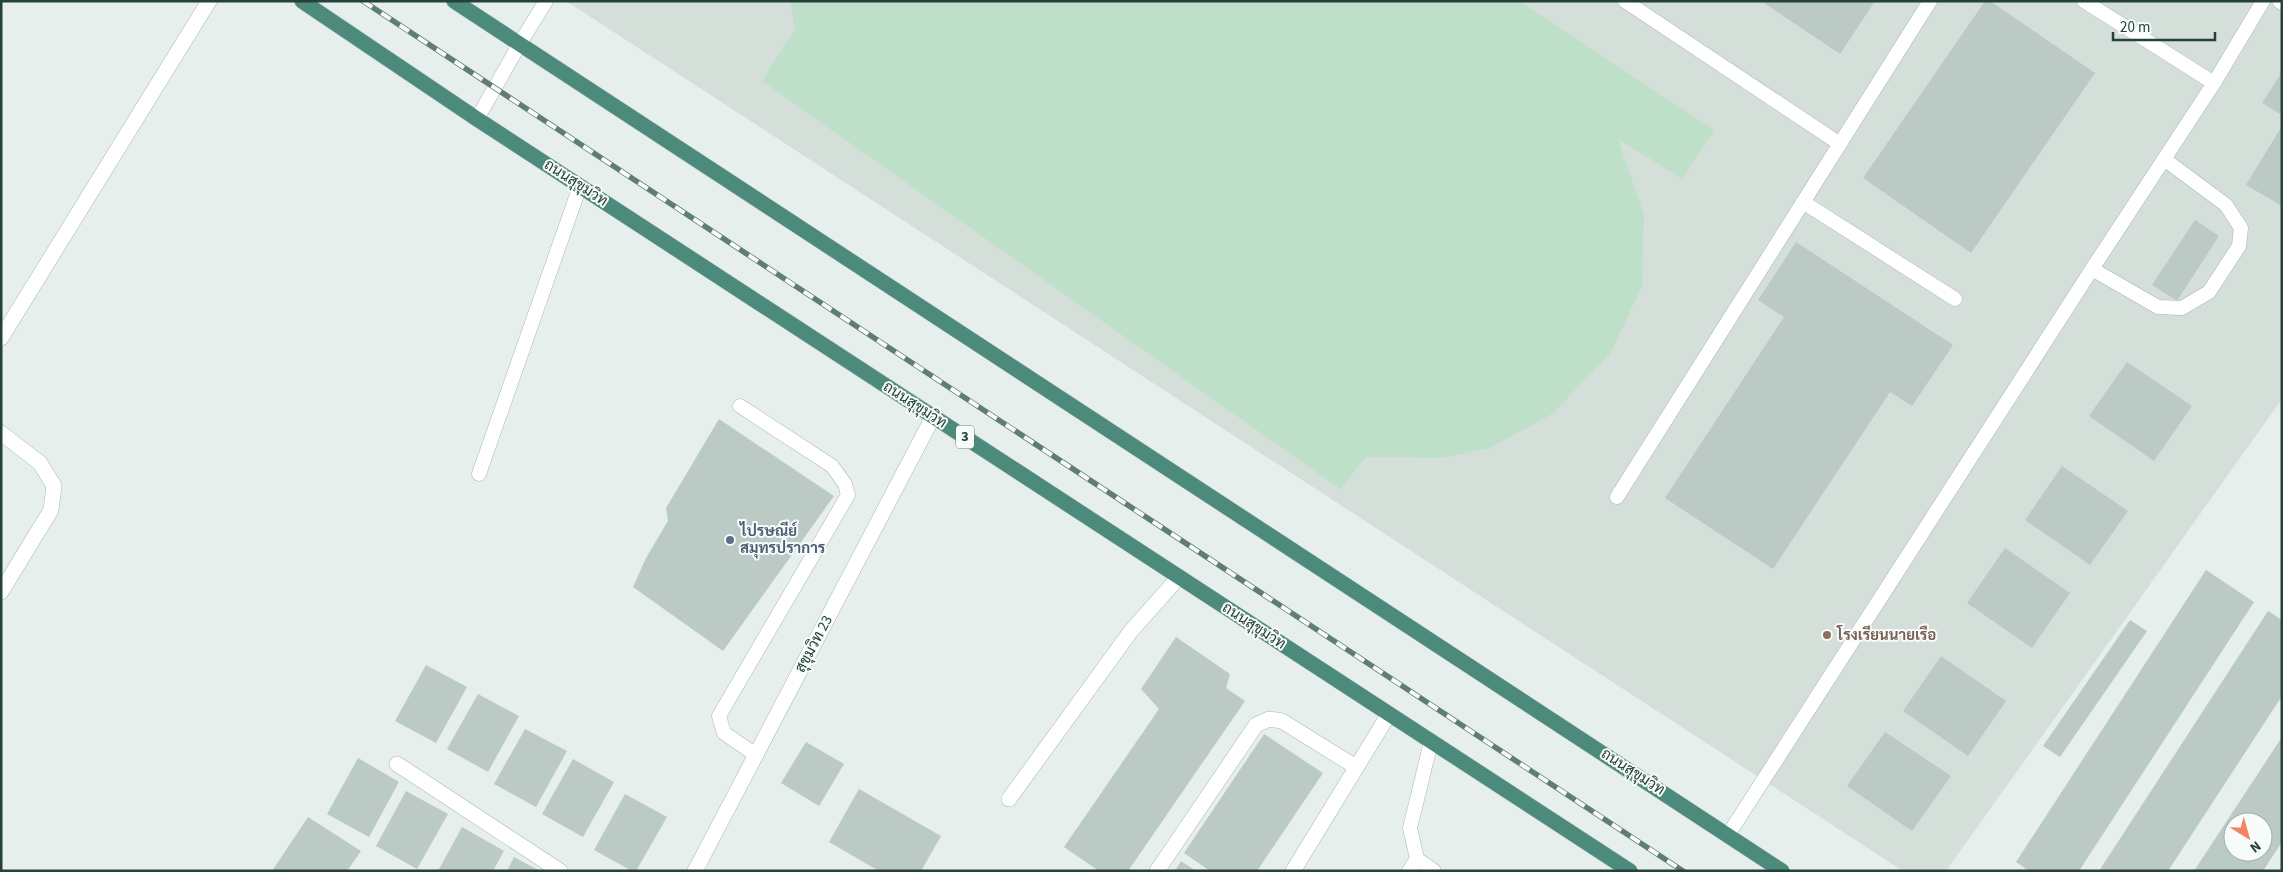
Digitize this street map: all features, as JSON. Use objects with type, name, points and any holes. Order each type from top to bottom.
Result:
[{"type":"highway","name":"ถนนสุขุมวิท","points":[[302,1],[580,186],[1630,871]]},
{"type":"highway","name":"ถนนสุขุมวิท","points":[[463,4],[519,44],[1782,871]]},
{"type":"street","points":[[1,338],[209,1]]},
{"type":"street","name":"สุขุมวิท 23","points":[[696,871],[933,417]]},
{"type":"street","points":[[1,433],[40,463],[54,486],[51,510],[1,592]]},
{"type":"street","points":[[1009,799],[1131,631],[1179,577]]},
{"type":"street","points":[[1293,871],[1389,714]]},
{"type":"street","points":[[1157,871],[1256,725],[1269,719],[1282,721],[1356,767]]},
{"type":"street","points":[[397,764],[560,871]]},
{"type":"lane","points":[[478,119],[519,44],[546,1]]},
{"type":"lane","points":[[1625,1],[1840,144]]},
{"type":"lane","points":[[1618,497],[1930,1]]},
{"type":"lane","points":[[2084,1],[2214,83]]},
{"type":"lane","points":[[1728,835],[2092,269],[2214,83],[2263,1]]},
{"type":"lane","points":[[2092,269],[2158,307],[2182,308],[2209,292],[2219,277],[2239,246],[2240,228],[2226,205],[2164,159]]},
{"type":"lane","points":[[479,474],[580,186]]},
{"type":"lane","points":[[1803,202],[1955,299]]},
{"type":"lane","points":[[740,406],[832,466],[845,484],[848,495],[719,716],[724,733],[756,755]]},
{"type":"lane","points":[[1431,742],[1410,828],[1413,865],[1434,871]]},
{"type":"shaded area","name":"โรงเรียนนายเรือ","points":[[566,1],[2282,1],[2282,399],[1946,871],[1903,871]]},
{"type":"green space","points":[[790,1],[1520,1],[1714,130],[1682,179],[1618,139],[1644,215],[1642,286],[1610,354],[1552,414],[1490,448],[1442,458],[1366,457],[1340,489],[762,81],[795,29]]},
{"type":"building","points":[[1761,1],[1875,1],[1840,54]]},
{"type":"building","points":[[1985,1],[1990,1],[2095,73],[1971,253],[1863,178]]},
{"type":"building","points":[[2282,72],[2282,115],[2262,103]]},
{"type":"building","points":[[2282,126],[2282,206],[2246,185]]},
{"type":"building","points":[[2195,220],[2219,236],[2177,301],[2152,285]]},
{"type":"building","points":[[1796,242],[1953,345],[1912,406],[1890,392],[1773,569],[1665,498],[1784,317],[1758,300]]},
{"type":"building","points":[[2127,362],[2192,406],[2154,461],[2089,416]]},
{"type":"building","name":"ไปรษณีย์ สมุทรปราการ","points":[[719,419],[834,496],[723,651],[633,587],[646,558],[668,521],[666,508]]},
{"type":"building","points":[[2062,466],[2128,511],[2090,565],[2025,520]]},
{"type":"building","points":[[2005,548],[2070,593],[2032,648],[1967,603]]},
{"type":"building","points":[[2206,570],[2254,602],[2079,871],[2029,871],[2016,862]]},
{"type":"building","points":[[2268,611],[2282,620],[2282,696],[2168,871],[2099,871]]},
{"type":"building","points":[[2130,620],[2147,631],[2060,757],[2043,746]]},
{"type":"building","points":[[1176,637],[1230,674],[1226,688],[1245,701],[1128,871],[1099,871],[1064,847],[1159,709],[1141,689]]},
{"type":"building","points":[[1941,656],[2006,701],[1968,756],[1903,711]]},
{"type":"building","points":[[426,665],[467,687],[436,743],[395,721]]},
{"type":"building","points":[[478,694],[519,716],[488,772],[447,749]]},
{"type":"building","points":[[525,729],[567,751],[536,807],[494,784]]},
{"type":"building","points":[[1885,732],[1951,776],[1912,831],[1847,786]]},
{"type":"building","points":[[1264,734],[1323,773],[1257,871],[1210,871],[1184,853]]},
{"type":"building","points":[[2282,737],[2282,842],[2273,856],[2273,812],[2233,812]]},
{"type":"building","points":[[806,742],[844,764],[819,806],[781,783]]},
{"type":"building","points":[[358,758],[399,782],[369,837],[327,814]]},
{"type":"building","points":[[573,759],[614,782],[583,837],[542,814]]},
{"type":"building","points":[[859,789],[941,836],[921,871],[879,871],[829,842]]},
{"type":"building","points":[[406,791],[448,814],[417,869],[376,846]]},
{"type":"building","points":[[625,794],[667,817],[636,871],[632,871],[594,850]]},
{"type":"building","points":[[308,817],[361,851],[347,871],[272,871]]},
{"type":"building","points":[[462,827],[504,851],[493,871],[438,871]]},
{"type":"building","points":[[2223,827],[2223,862],[2269,862],[2263,871],[2194,871]]},
{"type":"building","points":[[514,857],[540,871],[507,871]]},
{"type":"building","points":[[1181,861],[1196,871],[1175,871]]},
{"type":"railway","points":[[363,1],[1683,871]]},
{"type":"place","name":"ไปรษณีย์ สมุทรปราการ","points":[[730,540]]},
{"type":"place","name":"โรงเรียนนายเรือ","points":[[1827,635]]}]
